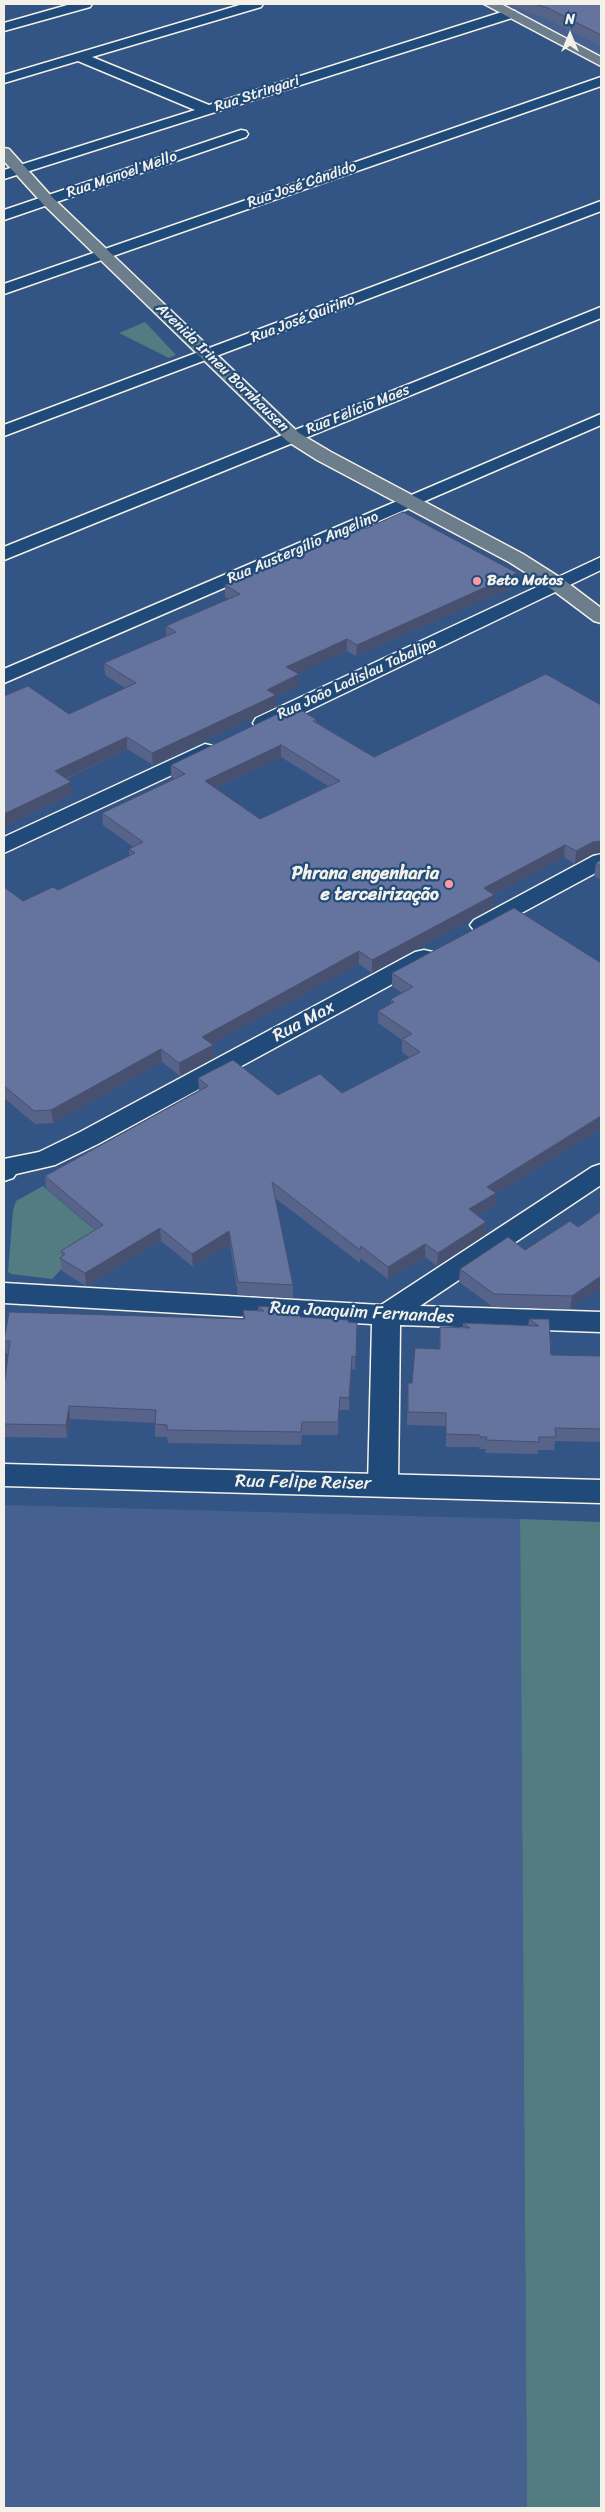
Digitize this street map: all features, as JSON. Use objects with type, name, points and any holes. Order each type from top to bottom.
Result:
[{"type":"main road","points":[[491,4],[601,62]]},
{"type":"main road","name":"Avenida Irineu Bornhausen","points":[[4,152],[48,200],[270,417],[293,436],[410,502],[516,558],[557,584],[601,617]]},
{"type":"street","points":[[4,27],[85,4]]},
{"type":"street","points":[[4,79],[256,4]]},
{"type":"street","name":"Rua Stringari","points":[[4,175],[510,14]]},
{"type":"street","points":[[79,57],[208,110]]},
{"type":"street","name":"Rua José Cândido","points":[[4,288],[601,81]]},
{"type":"street","name":"Rua Manoel Mello","points":[[4,215],[241,134]]},
{"type":"street","name":"Rua José Quirino","points":[[4,431],[601,206]]},
{"type":"street","name":"Rua Felício Maes","points":[[4,554],[601,312]]},
{"type":"street","name":"Rua Austergílio Angelino","points":[[4,677],[601,419]]},
{"type":"street","name":"Rua João Ladislau Tabalipa","points":[[4,846],[601,563]]},
{"type":"street","name":"Rua Max","points":[[4,1169],[46,1159],[89,1138],[601,861]]},
{"type":"street","points":[[383,1485],[386,1315],[601,1173]]},
{"type":"street","name":"Rua Joaquim Fernandes","points":[[4,1293],[386,1315],[601,1322]]},
{"type":"street","name":"Rua Felipe Reiser","points":[[4,1476],[601,1492]]},
{"type":"shaded area","points":[[498,4],[601,4],[601,57],[519,15]]},
{"type":"shaded area","points":[[4,1505],[520,1519],[527,2508],[4,2508]]},
{"type":"green space","points":[[145,322],[176,355],[169,358],[119,333]]},
{"type":"green space","points":[[43,1186],[91,1227],[118,1211],[52,1279],[11,1274],[8,1272],[13,1210],[16,1201]]},
{"type":"green space","points":[[520,1519],[601,1522],[601,2508],[527,2508]]},
{"type":"building","points":[[535,4],[601,4],[601,35],[548,8]]},
{"type":"building","points":[[403,512],[517,573],[357,645],[347,639],[286,667],[299,674],[267,690],[276,695],[152,753],[127,737],[55,771],[71,782],[4,814],[4,696],[28,686],[69,714],[136,683],[104,663],[176,632],[166,626],[240,594],[225,585],[360,526],[365,529]]},
{"type":"building","points":[[546,674],[601,705],[601,841],[593,842],[576,851],[565,845],[484,888],[494,895],[372,960],[359,951],[202,1037],[213,1045],[179,1063],[161,1049],[51,1110],[34,1111],[4,1086],[4,887],[23,901],[53,887],[58,890],[135,853],[129,849],[143,842],[102,813],[185,774],[171,765],[294,706],[316,719],[313,721],[374,757]],"holes":[[[281,745],[340,781],[260,819],[205,781]]]},
{"type":"building","points":[[601,860],[601,867],[596,863]]},
{"type":"building","points":[[514,908],[601,963],[601,1116],[487,1187],[496,1193],[469,1209],[486,1222],[438,1253],[425,1244],[388,1267],[361,1246],[360,1250],[272,1182],[293,1285],[238,1282],[229,1231],[192,1254],[160,1228],[85,1273],[60,1258],[65,1254],[61,1251],[103,1225],[45,1176],[208,1086],[198,1078],[233,1060],[278,1095],[320,1074],[342,1093],[420,1052],[402,1039],[412,1034],[378,1011],[394,1002],[391,999],[413,987],[392,973]]},
{"type":"building","points":[[601,1211],[601,1276],[572,1296],[494,1294],[460,1269],[508,1237],[525,1250],[570,1221],[578,1227]]},
{"type":"building","points":[[258,1306],[298,1309],[300,1317],[348,1320],[348,1322],[357,1323],[356,1357],[352,1356],[349,1398],[340,1397],[338,1422],[302,1422],[301,1432],[167,1430],[167,1425],[155,1424],[156,1410],[69,1406],[66,1425],[4,1424],[4,1386],[10,1341],[4,1341],[9,1312],[245,1319],[243,1310],[264,1311]]},
{"type":"building","points":[[529,1319],[549,1319],[551,1355],[601,1356],[601,1429],[555,1428],[556,1437],[539,1437],[539,1442],[486,1440],[487,1437],[480,1437],[480,1435],[446,1434],[446,1413],[408,1412],[408,1383],[412,1383],[415,1348],[440,1349],[440,1327],[470,1328],[463,1323],[539,1326]]},
{"type":"place","name":"Beto Motos","points":[[477,581]]},
{"type":"place","name":"Phrana engenharia e terceirização","points":[[449,884]]}]
